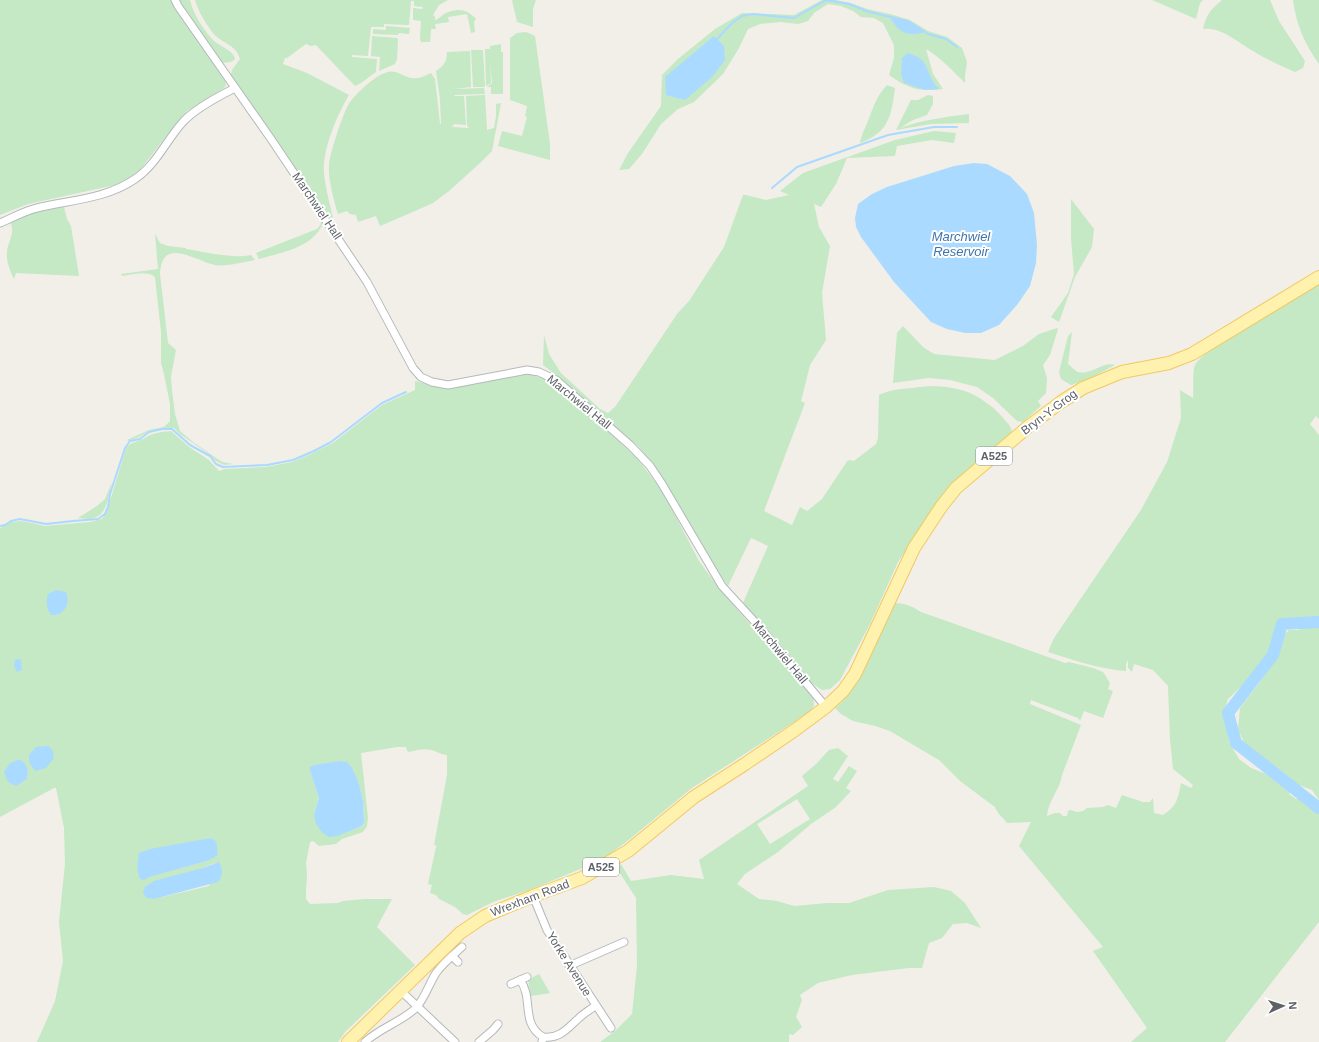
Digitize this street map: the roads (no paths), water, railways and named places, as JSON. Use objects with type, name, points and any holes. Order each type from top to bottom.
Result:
[{"type":"main road","name":"Bryn-Y-Grog","points":[[826,707],[843,691],[855,674],[914,548],[941,507],[956,488],[1029,426],[1061,402],[1083,388],[1122,372],[1168,363],[1192,354],[1319,276]]},
{"type":"main road","name":"Wrexham Road","points":[[348,1042],[460,933],[485,916],[582,878],[628,851],[694,797],[751,760],[826,707]]},
{"type":"street","name":"Marchwiel Hall","points":[[175,0],[367,282],[413,368],[421,377],[432,382],[448,385],[527,370],[539,372],[556,380],[631,446],[650,466],[722,586],[755,622],[826,707]]},
{"type":"street","points":[[0,223],[36,208],[104,195],[134,180],[150,166],[183,121],[207,103],[235,88]]},
{"type":"street","name":"Yorke Avenue","points":[[533,896],[547,930],[610,1028]]},
{"type":"street","points":[[569,966],[608,953],[624,942]]},
{"type":"street","points":[[365,1042],[384,1028],[406,1016],[417,1006],[436,973],[462,947]]},
{"type":"street","points":[[452,956],[458,962]]},
{"type":"street","points":[[511,984],[524,978],[530,1022],[534,1030],[543,1040],[563,1033],[595,1006]]},
{"type":"street","points":[[401,990],[455,1042]]},
{"type":"street","points":[[478,1042],[495,1033],[498,1024]]},
{"type":"water","points":[[889,16],[908,21],[926,32],[908,34],[900,30]]},
{"type":"water","points":[[714,36],[724,46],[725,60],[713,76],[685,100],[666,95],[665,77]]},
{"type":"water","points":[[908,53],[918,57],[924,62],[932,79],[939,89],[925,90],[904,83],[901,74],[902,58]]},
{"type":"water","name":"Marchwiel Reservoir","points":[[974,163],[987,164],[1010,176],[1027,194],[1034,213],[1037,245],[1036,263],[1030,286],[1017,305],[999,325],[981,333],[965,333],[947,329],[931,322],[894,282],[861,237],[856,227],[855,218],[858,204],[872,194],[887,187],[954,166]]},
{"type":"water","points":[[57,590],[66,592],[68,601],[67,605],[60,614],[51,615],[47,605],[48,594]]},
{"type":"water","points":[[15,660],[21,660],[22,670],[17,672],[14,666]]},
{"type":"water","points":[[48,746],[53,751],[54,758],[46,768],[35,771],[29,762],[29,755],[36,747]]},
{"type":"water","points":[[21,760],[25,764],[28,774],[27,779],[16,786],[8,782],[4,772],[10,763]]},
{"type":"water","points":[[340,761],[347,762],[352,768],[359,784],[363,801],[364,823],[362,826],[337,836],[329,837],[322,832],[316,824],[314,815],[319,798],[310,767]]},
{"type":"water","points":[[211,838],[216,841],[218,855],[207,861],[149,877],[144,880],[140,879],[138,870],[139,853],[150,849]]},
{"type":"water","points":[[219,862],[222,872],[218,882],[153,899],[145,896],[143,892],[145,887],[154,881],[203,868]]},
{"type":"waterway","points":[[717,39],[731,24],[742,16],[753,14],[794,18],[826,0],[849,4],[869,12],[908,21],[928,34],[946,39],[957,47]]},
{"type":"waterway","points":[[772,188],[797,167],[888,135],[934,127],[957,127]]},
{"type":"waterway","points":[[0,526],[20,519],[46,524],[98,519],[105,514],[108,507],[110,494],[125,448],[130,441],[140,439],[149,432],[162,429],[172,429],[190,445],[210,456],[216,464],[223,467],[267,465],[293,460],[314,451],[331,442],[382,403],[406,392]]},
{"type":"waterway","points":[[1319,622],[1282,624],[1273,655],[1228,713],[1236,743],[1319,808]]}]
